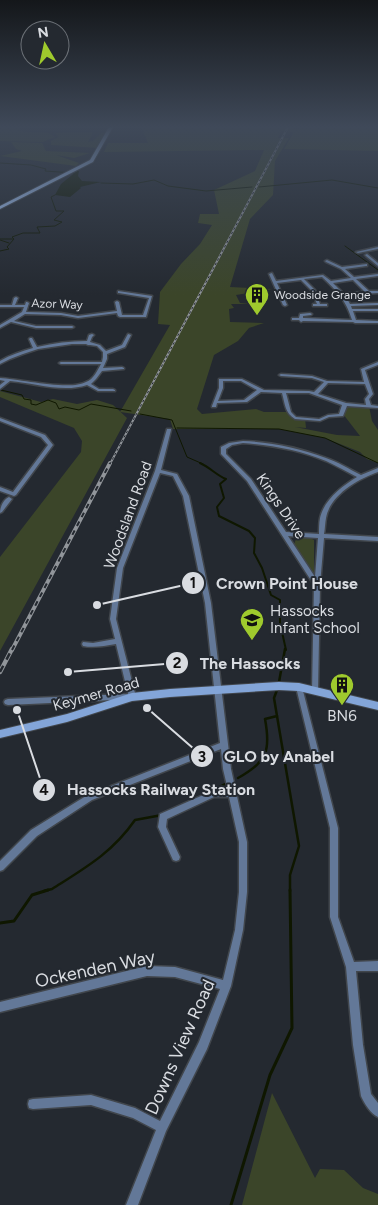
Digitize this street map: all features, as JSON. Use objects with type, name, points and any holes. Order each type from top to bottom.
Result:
[{"type":"main road","points":[[0,208],[49,183]]},
{"type":"main road","name":"Keymer Road","points":[[0,734],[67,718],[132,697],[217,690],[278,686],[299,687],[378,706]]},
{"type":"street","points":[[358,252],[378,248]]},
{"type":"street","points":[[367,256],[377,263]]},
{"type":"street","points":[[327,261],[342,268],[378,299]]},
{"type":"street","points":[[342,268],[366,265]]},
{"type":"street","points":[[271,274],[285,305]]},
{"type":"street","points":[[330,282],[378,275]]},
{"type":"street","points":[[275,282],[323,276],[344,294],[351,307],[355,322]]},
{"type":"street","points":[[302,279],[315,294],[317,305],[326,305]]},
{"type":"street","points":[[119,292],[127,293],[122,300],[115,302],[119,313]]},
{"type":"street","points":[[344,294],[378,292]]},
{"type":"street","name":"Azor Way","points":[[24,313],[61,314],[78,317],[119,313],[124,317],[147,316],[151,296],[127,293]]},
{"type":"street","points":[[282,295],[315,294]]},
{"type":"street","points":[[13,306],[16,298]]},
{"type":"street","points":[[351,307],[378,304]]},
{"type":"street","points":[[0,306],[27,305],[24,313],[0,327]]},
{"type":"street","points":[[351,307],[378,310]]},
{"type":"street","points":[[61,314],[63,308]]},
{"type":"street","points":[[301,320],[302,314],[310,314]]},
{"type":"street","points":[[293,319],[378,322]]},
{"type":"street","points":[[11,321],[36,327],[72,327]]},
{"type":"street","points":[[88,344],[92,334]]},
{"type":"street","points":[[105,353],[124,346],[129,335]]},
{"type":"street","points":[[30,339],[35,347]]},
{"type":"street","points":[[0,363],[15,354],[35,347],[71,343],[95,345],[105,353]]},
{"type":"street","points":[[0,379],[70,386],[88,384],[97,377],[105,353]]},
{"type":"street","points":[[61,363],[103,363]]},
{"type":"street","points":[[369,406],[366,399],[371,394],[363,369],[378,363]]},
{"type":"street","points":[[100,370],[122,368]]},
{"type":"street","points":[[281,375],[312,377],[327,382],[367,383]]},
{"type":"street","points":[[0,388],[9,379]]},
{"type":"street","points":[[260,390],[245,401],[215,404],[221,388],[221,380],[242,380],[260,390],[316,393],[345,404],[378,407]]},
{"type":"street","points":[[316,393],[327,382]]},
{"type":"street","points":[[88,384],[98,390],[113,390]]},
{"type":"street","points":[[284,392],[289,412],[295,418],[320,420],[328,416],[341,415],[345,404]]},
{"type":"street","points":[[0,419],[43,436],[50,445],[14,494],[0,489]]},
{"type":"street","name":"Woodsland Road","points":[[132,697],[113,619],[120,568],[158,471],[169,430]]},
{"type":"street","name":"Kings Drive","points":[[318,585],[250,480],[222,451],[225,446],[236,442],[304,452],[327,460],[360,477]]},
{"type":"street","points":[[315,691],[318,585],[321,536],[326,509],[333,499],[360,477],[378,470]]},
{"type":"street","name":"Downs View Road","points":[[132,1205],[162,1128],[202,1044],[226,986],[239,930],[244,859],[243,842],[224,745],[208,603],[186,496],[175,475],[158,471]]},
{"type":"street","points":[[0,511],[10,500]]},
{"type":"street","points":[[285,534],[378,539]]},
{"type":"street","points":[[85,644],[93,645],[117,641]]},
{"type":"street","points":[[299,687],[336,838],[334,917],[351,967],[358,1045],[366,1096],[378,1112]]},
{"type":"street","points":[[8,702],[132,697]]},
{"type":"street","points":[[0,867],[34,833],[89,798],[224,745]]},
{"type":"street","points":[[176,857],[162,827],[163,817],[213,794],[232,793]]},
{"type":"street","points":[[351,967],[378,966]]},
{"type":"street","name":"Ockenden Way","points":[[0,1007],[147,971],[175,972],[226,986]]},
{"type":"street","points":[[33,1104],[91,1100],[135,1113],[162,1128]]},
{"type":"shaded area","points":[[96,183],[80,187],[70,197],[55,195],[61,184]]},
{"type":"shaded area","points":[[229,183],[274,183],[273,195],[250,219],[230,287],[272,289],[236,295],[240,303],[250,304],[231,304],[234,308],[229,309],[230,322],[264,323],[249,328],[238,341],[214,355],[197,409],[202,414],[256,409],[264,412],[289,412],[295,418],[305,418],[306,428],[295,427],[337,435],[360,436],[343,414],[345,404],[369,406],[372,421],[378,430],[378,463],[367,459],[360,452],[325,438],[279,429],[173,429],[170,419],[120,412],[170,325],[158,324],[160,292],[181,264],[200,244],[212,225],[198,223],[200,214],[219,214],[214,190]]},
{"type":"shaded area","points":[[0,391],[41,402],[53,399],[77,404],[97,400],[113,405],[127,418],[0,651],[0,557],[81,452],[82,441],[74,428],[0,397]]},
{"type":"shaded area","points":[[297,537],[308,537],[314,540],[314,575],[294,544]]},
{"type":"shaded area","points":[[272,1093],[315,1178],[320,1169],[344,1170],[363,1188],[378,1194],[378,1205],[242,1205]]},
{"type":"waterway","points":[[108,183],[137,183]]},
{"type":"waterway","points":[[162,183],[168,186],[206,191],[252,187]]},
{"type":"waterway","points":[[259,187],[298,183]]},
{"type":"waterway","points":[[351,183],[378,188]]},
{"type":"waterway","points":[[0,251],[9,249],[7,247],[14,239],[12,237],[23,233],[40,233],[37,227],[55,226],[62,222],[54,220],[64,211],[56,211],[51,197],[55,195]]},
{"type":"waterway","points":[[0,239],[13,239]]},
{"type":"waterway","points":[[0,240],[9,243]]},
{"type":"waterway","points":[[345,246],[378,270]]},
{"type":"waterway","points":[[1,390],[22,395],[24,399],[31,400],[31,404],[36,405],[48,400],[56,403],[59,409],[65,407],[79,410],[91,404],[131,411]]},
{"type":"waterway","points":[[140,414],[172,420],[187,457],[203,464]]},
{"type":"waterway","points":[[177,428],[279,429],[325,438],[378,463]]},
{"type":"waterway","points":[[200,463],[226,479],[220,484],[224,498],[217,507],[219,516],[249,531],[255,538],[254,553],[262,568],[271,595],[280,600],[280,623],[286,650]]},
{"type":"waterway","points":[[279,682],[285,649]]},
{"type":"waterway","points":[[277,690],[274,698],[277,716]]},
{"type":"waterway","points":[[238,778],[261,761],[267,748],[265,719],[277,716]]},
{"type":"waterway","points":[[277,716],[299,846],[290,875],[290,890]]},
{"type":"waterway","points":[[204,795],[227,783]]},
{"type":"waterway","points":[[48,890],[76,874],[107,851],[135,820],[162,815]]},
{"type":"waterway","points":[[0,923],[14,921],[32,895],[48,890]]},
{"type":"waterway","points":[[44,891],[48,890]]},
{"type":"waterway","points":[[231,1205],[270,1075],[292,1028],[290,890]]},
{"type":"railway","points":[[110,464],[258,183]]},
{"type":"railway","points":[[12,650],[110,463]]},
{"type":"railway","points":[[0,672],[12,649]]},
{"type":"place","name":"Woodside Grange","points":[[257,316]]},
{"type":"place","name":"Crown Point House","points":[[97,605]]},
{"type":"place","name":"Hassocks Infant School","points":[[252,641]]},
{"type":"place","name":"The Hassocks","points":[[68,672]]},
{"type":"place","name":"BN6","points":[[342,706]]},
{"type":"place","name":"GLO by Anabel","points":[[147,708]]},
{"type":"place","name":"Hassocks Railway Station","points":[[17,710]]}]
